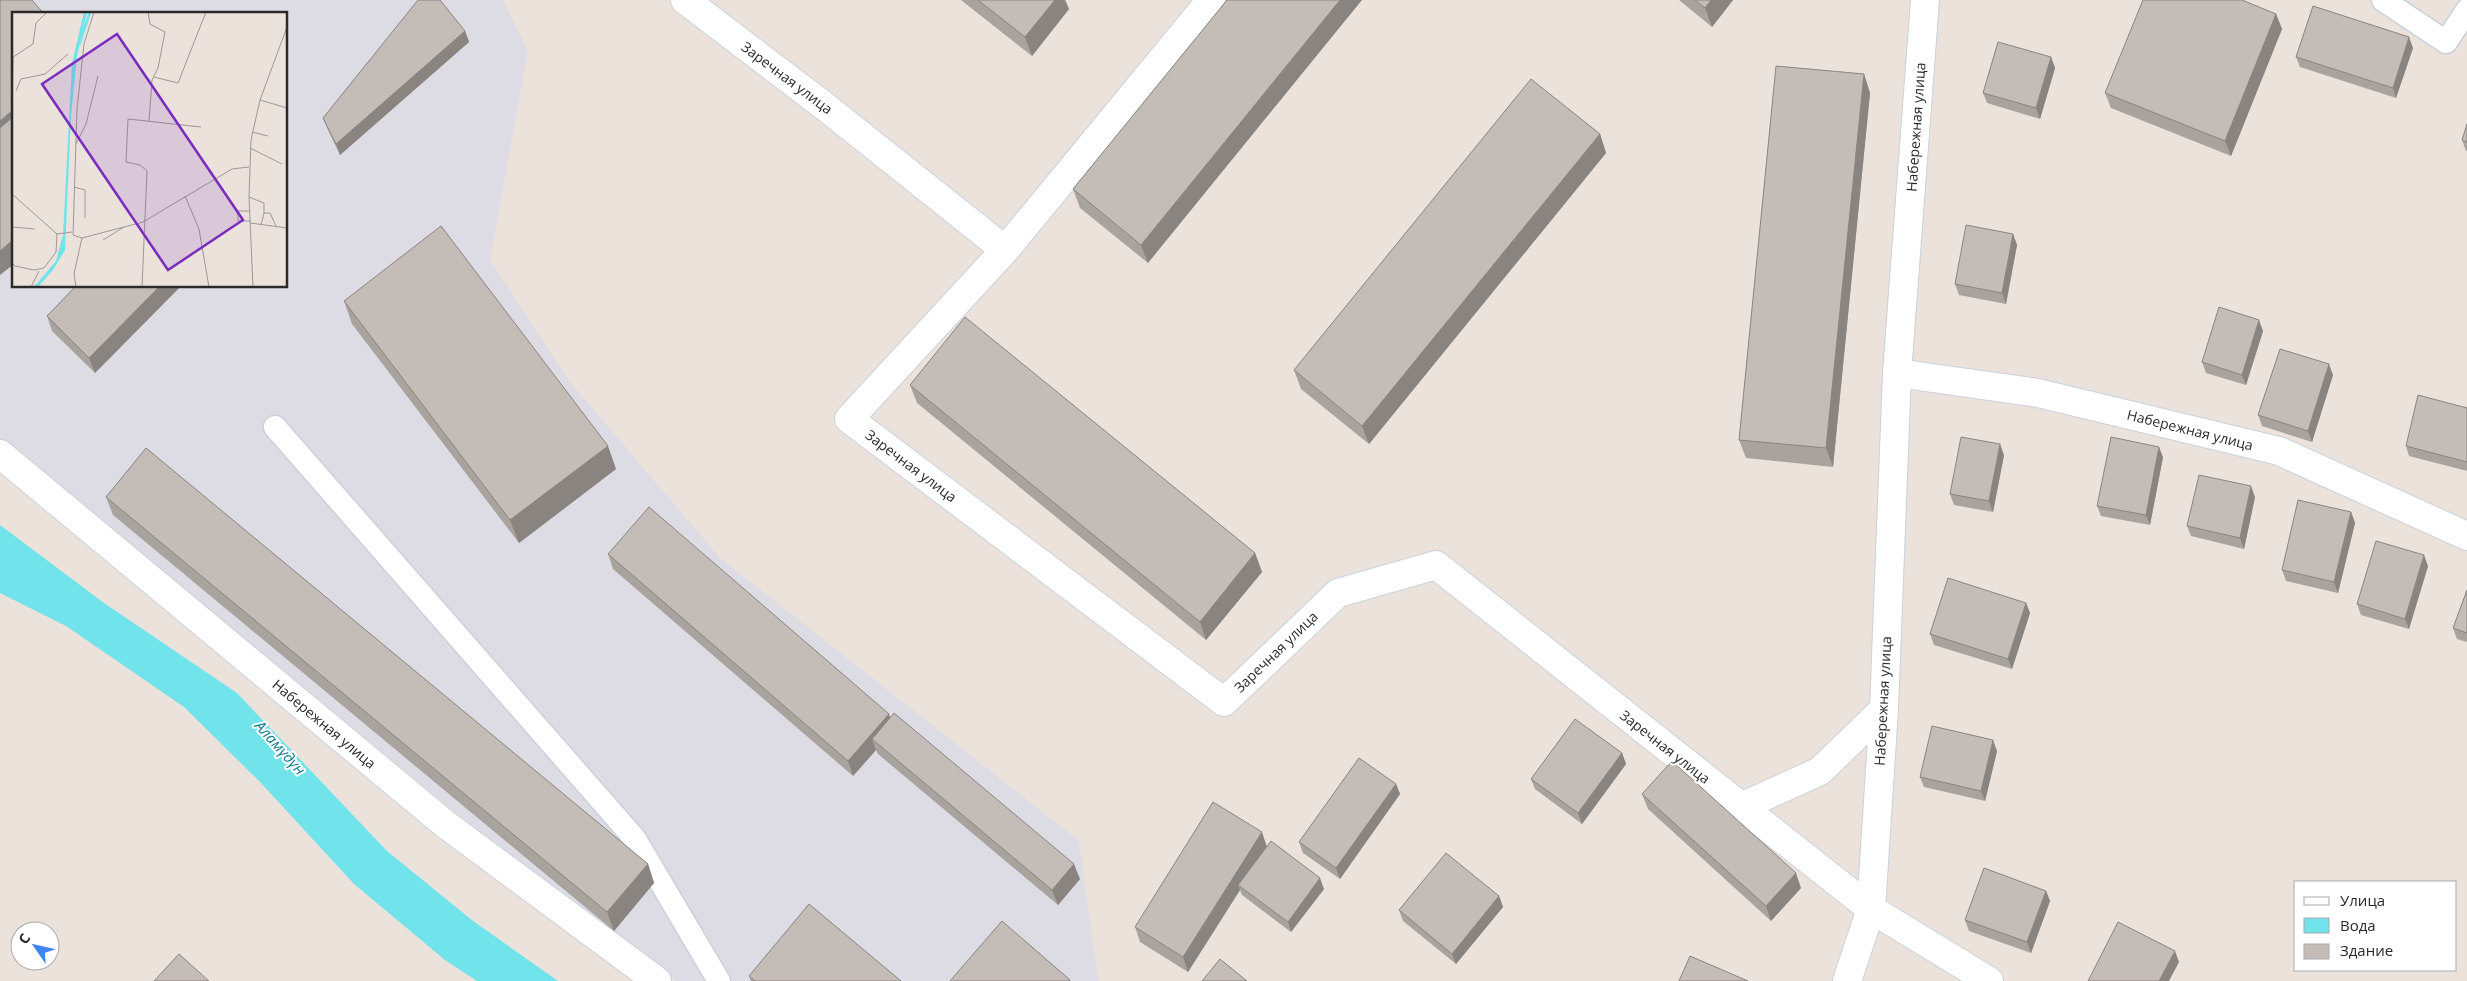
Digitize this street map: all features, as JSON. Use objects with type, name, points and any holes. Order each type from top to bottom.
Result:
[{"type":"street","name":"Заречная улица","points":[[685,0],[823,105],[1004,250]]},
{"type":"street","name":"Заречная улица","points":[[1211,0],[1004,250],[849,419],[1224,702],[1338,593],[1436,565],[1870,909]]},
{"type":"street","name":"Набережная улица","points":[[1848,981],[1870,909],[1884,709],[1897,373],[1925,0]]},
{"type":"street","name":"Набережная улица","points":[[1897,373],[2038,393],[2279,452],[2467,536]]},
{"type":"street","name":"Набережная улица","points":[[0,454],[445,824],[657,981]]},
{"type":"street","points":[[1741,807],[1820,771],[1884,709]]},
{"type":"street","points":[[1870,909],[1989,981]]},
{"type":"lane","points":[[2383,0],[2446,42],[2467,10]]},
{"type":"lane","points":[[275,426],[635,839],[719,981]]},
{"type":"shaded area","points":[[0,0],[503,0],[528,51],[490,260],[570,382],[720,558],[1079,841],[1098,981],[676,981],[499,848],[0,439]]},
{"type":"water","name":"Аламүдүн","points":[[0,525],[104,603],[237,693],[387,851],[473,921],[558,981],[477,981],[445,960],[354,884],[261,783],[184,707],[66,626],[0,593]]},
{"type":"building","points":[[0,0],[32,0],[42,12],[12,12],[12,111],[0,121]]},
{"type":"building","points":[[418,0],[440,0],[465,31],[336,144],[323,118]]},
{"type":"building","points":[[978,0],[1055,0],[1025,37]]},
{"type":"building","points":[[1227,0],[1340,0],[1141,245],[1073,189]]},
{"type":"building","points":[[1695,0],[1711,0],[1705,8]]},
{"type":"building","points":[[2143,0],[2242,0],[2276,14],[2225,141],[2105,93]]},
{"type":"building","points":[[2313,6],[2409,37],[2393,88],[2296,57]]},
{"type":"building","points":[[1998,42],[2051,57],[2036,108],[1983,93]]},
{"type":"building","points":[[1776,66],[1864,74],[1826,448],[1739,440]]},
{"type":"building","points":[[1531,79],[1600,134],[1362,426],[1294,370]]},
{"type":"building","points":[[12,118],[12,241],[0,251],[0,128]]},
{"type":"building","points":[[2467,124],[2467,142],[2462,140]]},
{"type":"building","points":[[1966,225],[2013,234],[2002,293],[1955,284]]},
{"type":"building","points":[[441,226],[608,446],[510,520],[344,301]]},
{"type":"building","points":[[74,288],[158,288],[89,358],[47,316]]},
{"type":"building","points":[[2219,307],[2259,320],[2242,375],[2202,362]]},
{"type":"building","points":[[965,317],[1255,553],[1200,622],[910,385]]},
{"type":"building","points":[[2280,349],[2329,364],[2308,431],[2258,415]]},
{"type":"building","points":[[2418,395],[2467,408],[2467,462],[2406,446]]},
{"type":"building","points":[[1961,437],[2000,444],[1989,501],[1950,494]]},
{"type":"building","points":[[2111,437],[2159,447],[2146,515],[2097,506]]},
{"type":"building","points":[[146,448],[648,864],[607,912],[106,497]]},
{"type":"building","points":[[2199,475],[2251,486],[2240,538],[2187,526]]},
{"type":"building","points":[[2298,500],[2351,512],[2334,582],[2282,570]]},
{"type":"building","points":[[649,507],[889,714],[848,761],[608,554]]},
{"type":"building","points":[[2376,541],[2424,555],[2405,619],[2357,604]]},
{"type":"building","points":[[1948,578],[2026,603],[2008,659],[1930,634]]},
{"type":"building","points":[[2467,590],[2467,633],[2453,628]]},
{"type":"building","points":[[894,713],[1074,864],[1052,890],[872,739]]},
{"type":"building","points":[[1575,719],[1622,753],[1578,813],[1531,779]]},
{"type":"building","points":[[1932,726],[1993,740],[1981,791],[1920,777]]},
{"type":"building","points":[[1359,758],[1396,784],[1336,868],[1299,842]]},
{"type":"building","points":[[1672,761],[1796,873],[1766,906],[1642,794]]},
{"type":"building","points":[[1213,802],[1262,832],[1183,957],[1135,927]]},
{"type":"building","points":[[1271,841],[1320,878],[1288,922],[1238,885]]},
{"type":"building","points":[[1446,853],[1499,896],[1452,954],[1399,910]]},
{"type":"building","points":[[1984,868],[2046,891],[2027,942],[1965,920]]},
{"type":"building","points":[[809,904],[901,981],[755,981],[749,976]]},
{"type":"building","points":[[1002,921],[1070,980],[950,981]]},
{"type":"building","points":[[2118,922],[2175,951],[2159,981],[2088,981]]},
{"type":"building","points":[[179,954],[209,981],[154,981]]},
{"type":"building","points":[[1690,956],[1748,981],[1679,981]]},
{"type":"building","points":[[1220,959],[1247,981],[1202,981]]}]
